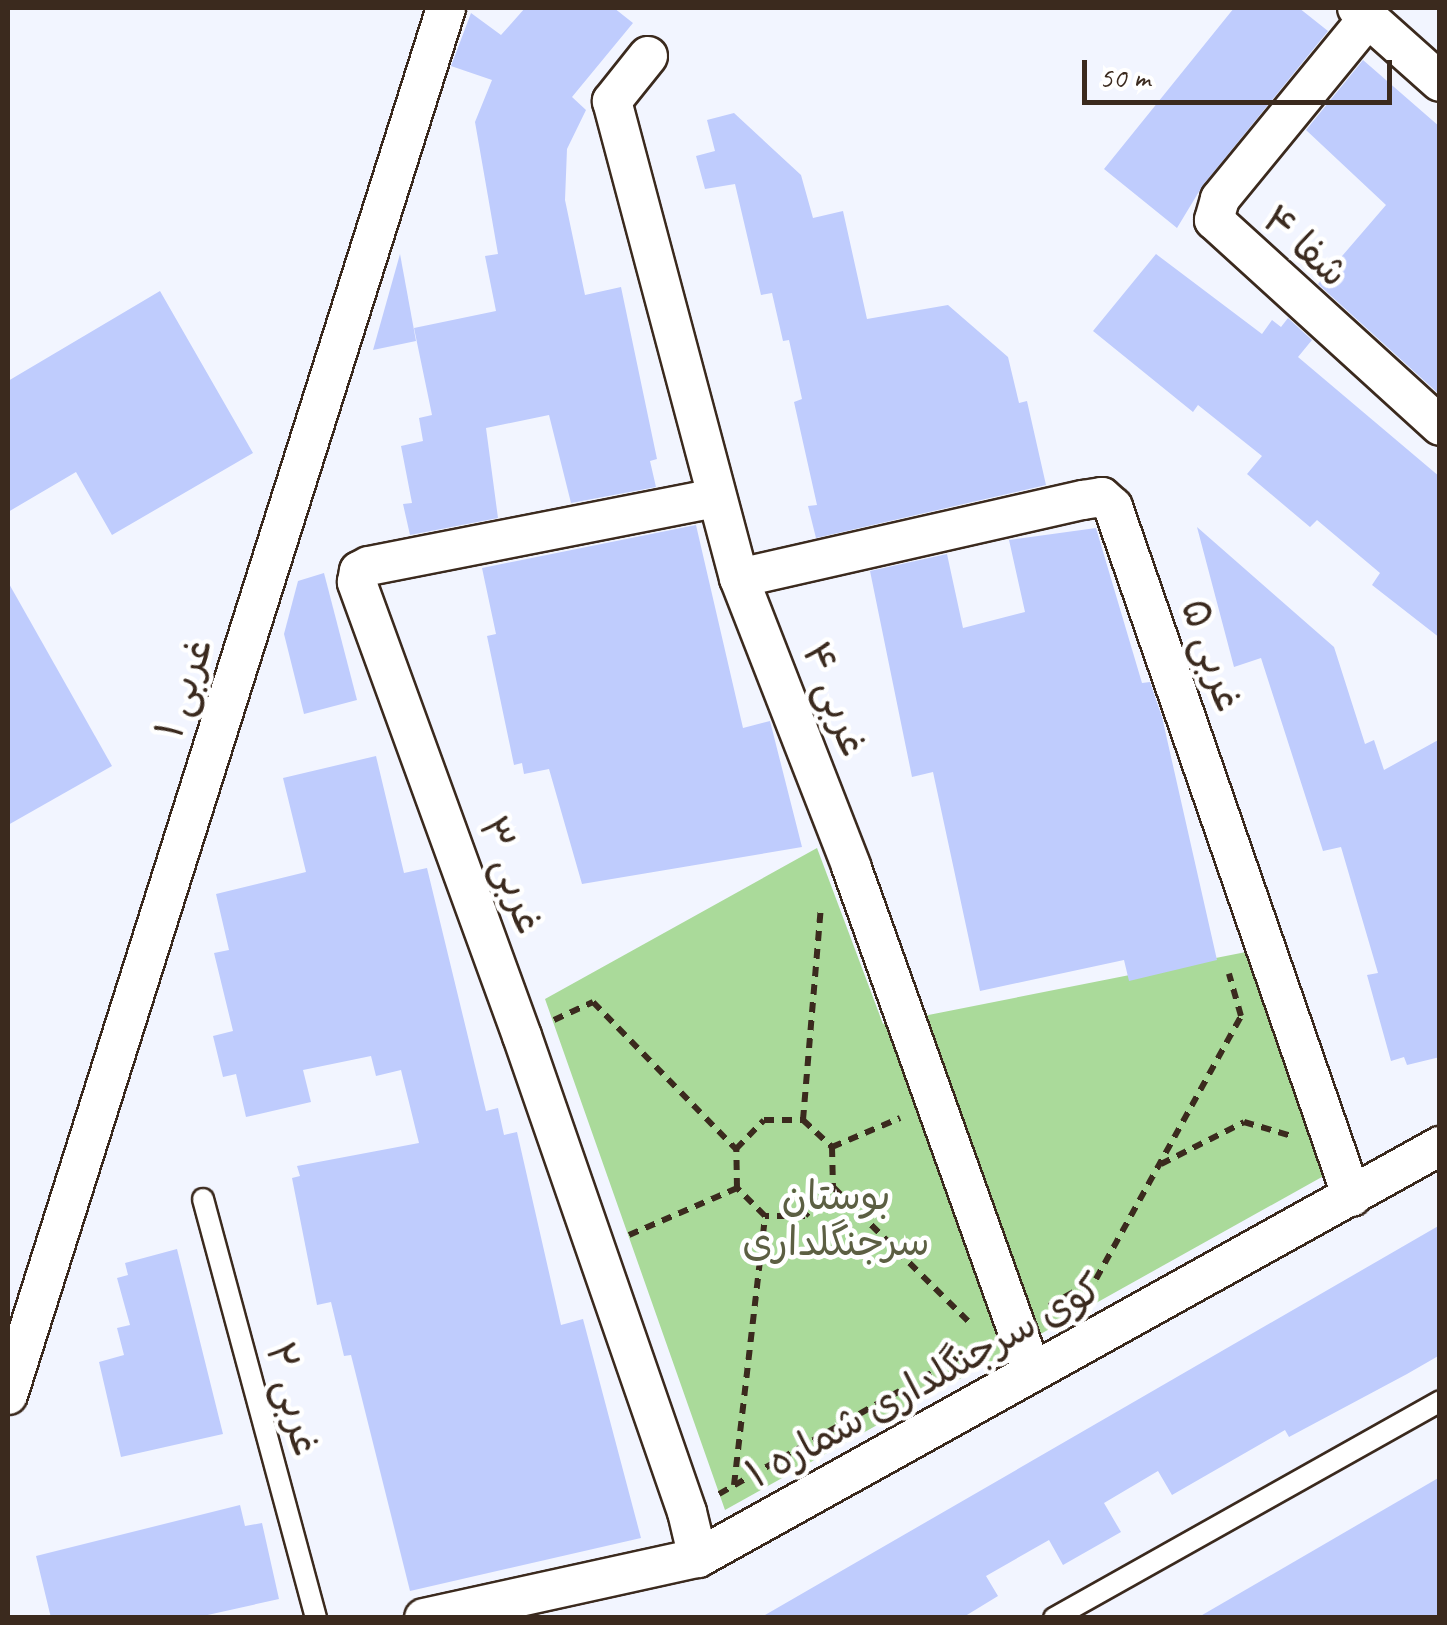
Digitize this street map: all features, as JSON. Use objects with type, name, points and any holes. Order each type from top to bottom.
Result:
[{"type":"street","name":"غربی ۱","points":[[8,1395],[446,8]]},
{"type":"street","points":[[1362,13],[1440,82]]},
{"type":"street","name":"شفا ۴","points":[[1362,13],[1220,199],[1214,220],[1440,426]]},
{"type":"street","name":"غربی ۴","points":[[648,56],[612,101],[716,498],[740,578],[851,866],[1032,1372]]},
{"type":"street","name":"غربی ۵","points":[[740,578],[1083,500],[1102,497],[1113,508],[1352,1196]]},
{"type":"street","name":"غربی ۳","points":[[698,1558],[596,1249],[358,571],[716,498]]},
{"type":"street","name":"کوی سرجنگلداری شماره ۱","points":[[424,1618],[698,1558],[1440,1146]]},
{"type":"lane","name":"غربی ۲","points":[[203,1198],[316,1618]]},
{"type":"lane","points":[[1054,1618],[1440,1400]]},
{"type":"path","points":[[804,1120],[822,900],[851,866]]},
{"type":"path","points":[[522,1036],[593,1002],[736,1149]]},
{"type":"path","points":[[832,1147],[936,1103]]},
{"type":"path","points":[[833,1187],[805,1216],[766,1216],[736,1188],[736,1149],[764,1120],[804,1120],[832,1147],[833,1187],[988,1341]]},
{"type":"path","points":[[1160,1164],[1244,1122],[1336,1148]]},
{"type":"path","points":[[596,1249],[736,1188]]},
{"type":"path","points":[[734,1485],[766,1216]]},
{"type":"green space","name":"بوستان سرجنگلداری","points":[[817,848],[883,1024],[1246,952],[1329,1173],[725,1510],[545,999]]},
{"type":"building","points":[[525,8],[614,8],[633,23],[572,97],[586,110],[567,149],[565,200],[585,295],[621,287],[657,459],[650,461],[656,487],[571,503],[549,415],[486,428],[498,518],[410,535],[403,504],[412,503],[401,446],[423,441],[419,418],[432,415],[414,328],[496,311],[485,256],[498,254],[475,122],[492,80],[451,66],[471,13],[501,35]]},
{"type":"building","points":[[1234,8],[1299,8],[1328,31],[1203,185],[1177,228],[1104,169]]},
{"type":"building","points":[[1363,60],[1440,127],[1440,395],[1318,284],[1386,205],[1306,130]]},
{"type":"building","points":[[734,113],[801,175],[813,218],[843,211],[867,319],[948,305],[1008,357],[1019,403],[1027,401],[1046,485],[816,538],[808,506],[817,505],[794,402],[802,399],[789,340],[783,341],[772,293],[761,295],[735,184],[705,189],[696,156],[715,151],[707,120]]},
{"type":"building","points":[[400,254],[416,341],[373,350]]},
{"type":"building","points":[[1156,254],[1262,334],[1272,320],[1281,327],[1288,318],[1312,340],[1298,357],[1440,477],[1440,638],[1372,585],[1380,573],[1317,520],[1310,527],[1247,474],[1262,456],[1198,405],[1193,412],[1093,331]]},
{"type":"building","points":[[160,291],[253,453],[112,535],[76,472],[8,512],[8,381]]},
{"type":"building","points":[[696,525],[743,728],[770,721],[802,847],[582,884],[549,769],[524,774],[522,763],[514,765],[487,636],[496,634],[482,568]]},
{"type":"building","points":[[1197,527],[1334,647],[1365,744],[1374,740],[1384,770],[1440,739],[1440,1057],[1407,1065],[1404,1057],[1391,1061],[1367,975],[1378,973],[1341,847],[1323,851],[1261,658],[1234,667]]},
{"type":"building","points":[[1096,528],[1142,683],[1150,682],[1162,717],[1217,960],[1129,981],[1124,960],[980,991],[933,772],[912,777],[870,571],[947,554],[963,628],[1025,612],[1009,540]]},
{"type":"building","points":[[324,573],[357,700],[304,714],[284,634],[298,581]]},
{"type":"building","points":[[8,582],[112,766],[8,825]]},
{"type":"building","points":[[376,756],[404,873],[427,868],[486,1111],[498,1108],[504,1135],[517,1132],[561,1325],[583,1319],[641,1538],[410,1591],[351,1355],[344,1356],[331,1302],[317,1305],[292,1178],[300,1176],[297,1166],[419,1143],[401,1070],[376,1076],[371,1056],[303,1070],[311,1102],[246,1117],[236,1074],[223,1077],[213,1036],[233,1031],[214,953],[229,950],[216,894],[306,872],[283,778]]},
{"type":"building","points":[[1440,1225],[1440,1355],[1289,1437],[1285,1430],[1172,1495],[1158,1471],[1104,1503],[1121,1532],[1063,1565],[1049,1540],[986,1576],[998,1596],[962,1618],[760,1618]]},
{"type":"building","points":[[177,1249],[223,1434],[121,1457],[99,1362],[124,1355],[117,1328],[130,1325],[117,1278],[128,1275],[125,1263]]},
{"type":"building","points":[[1440,1477],[1440,1618],[1197,1618]]},
{"type":"building","points":[[240,1505],[245,1526],[262,1523],[279,1599],[194,1618],[51,1618],[36,1556]]}]
